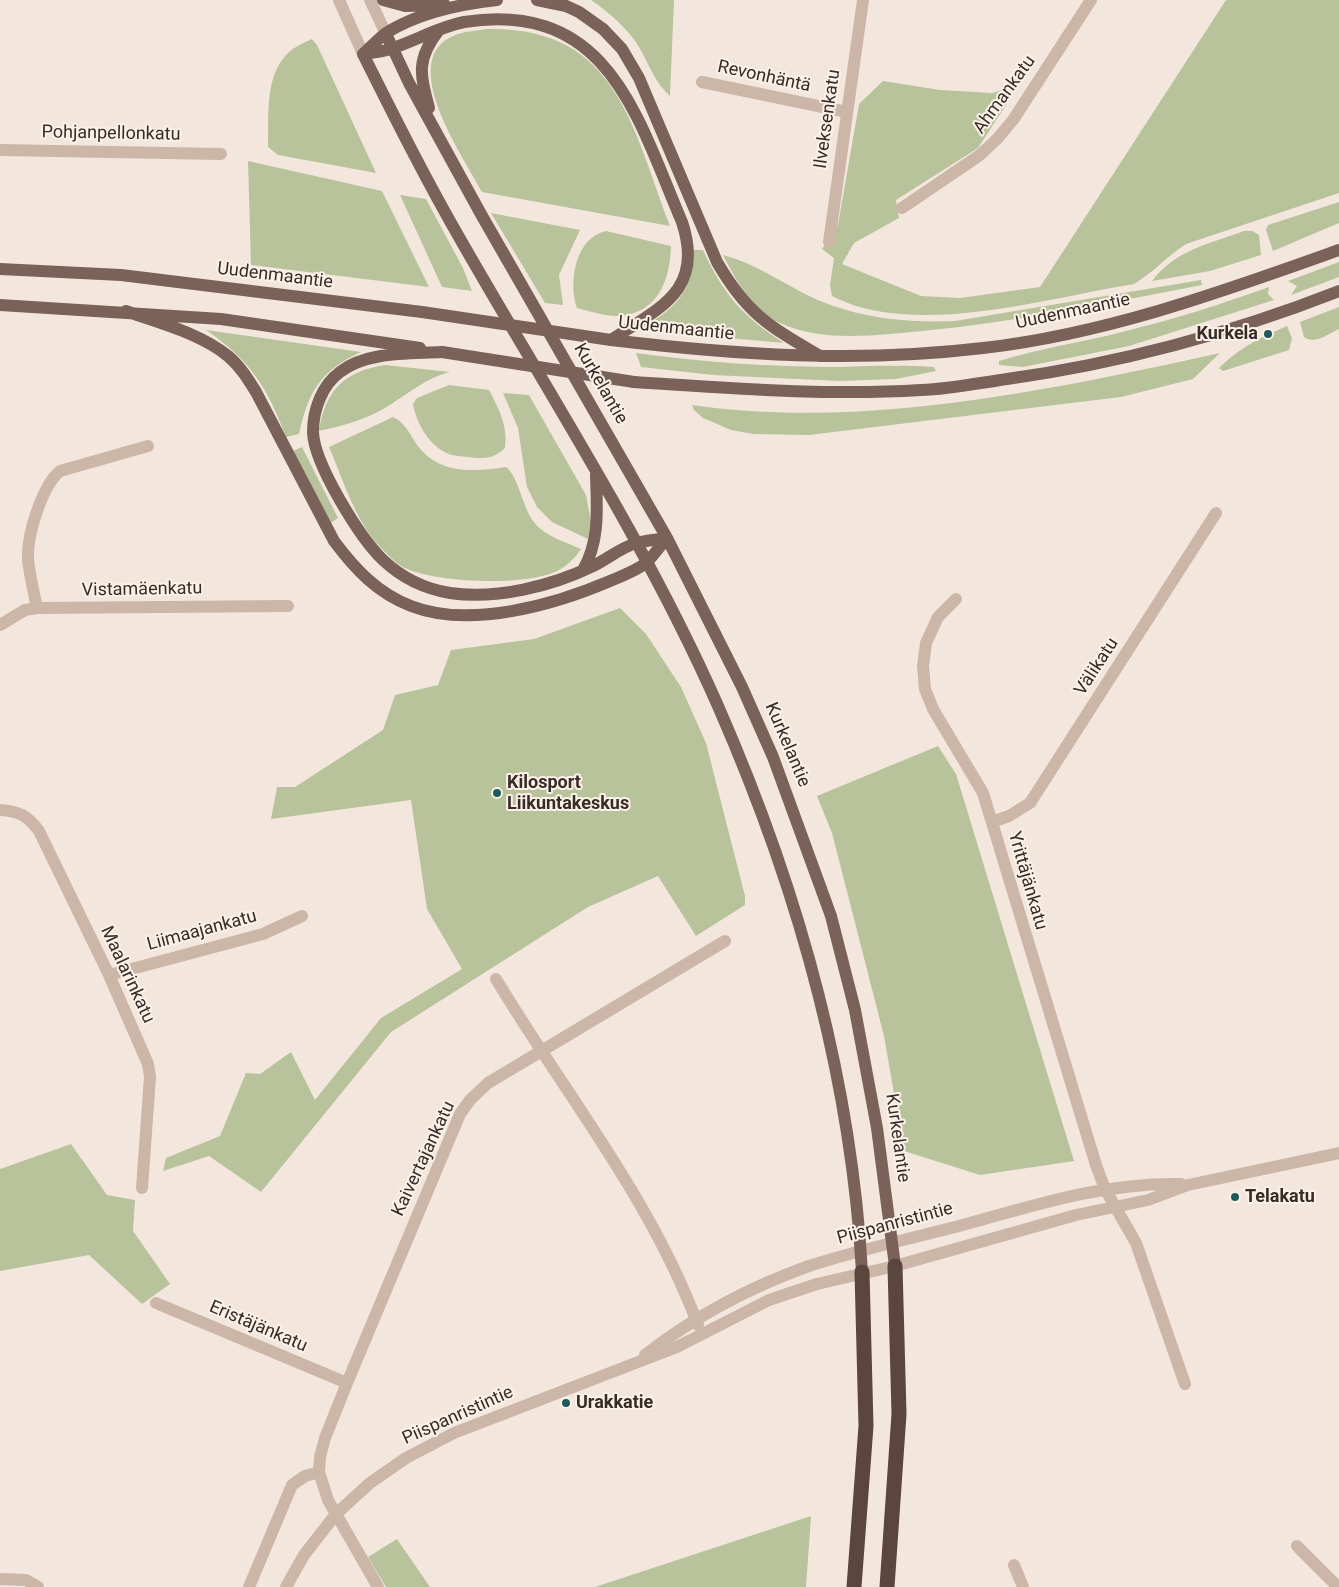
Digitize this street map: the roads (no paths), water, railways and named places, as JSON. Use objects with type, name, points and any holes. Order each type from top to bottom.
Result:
[{"type":"highway","name":"Kurkelantie","points":[[887,1587],[899,1414],[895,1266]]},
{"type":"highway","points":[[854,1587],[866,1426],[866,1367],[862,1272]]},
{"type":"main road","points":[[383,0],[404,6],[465,4],[497,0]]},
{"type":"main road","points":[[537,0],[566,6],[579,12],[613,38],[639,78],[717,262],[730,285],[763,321],[822,358]]},
{"type":"main road","points":[[363,54],[386,34],[417,19],[465,4]]},
{"type":"main road","points":[[363,54],[392,49],[464,22],[495,19],[535,21],[561,29],[585,43],[603,62],[632,106],[682,222],[688,255],[686,272],[670,301],[611,340]]},
{"type":"main road","points":[[433,122],[422,81],[421,66],[425,50],[439,30]]},
{"type":"main road","name":"Kurkelantie","points":[[386,34],[392,49],[482,216],[666,538],[742,687],[773,757],[831,916],[870,1081],[895,1266]]},
{"type":"main road","points":[[363,54],[460,239],[636,543],[717,704],[772,839],[801,927],[840,1087],[853,1164],[862,1272]]},
{"type":"main road","name":"Uudenmaantie","points":[[0,269],[122,275],[422,312],[611,340],[739,353],[822,358],[903,356],[985,348],[1091,328],[1177,306],[1339,250]]},
{"type":"main road","points":[[0,305],[126,311],[222,319],[634,382],[827,392],[922,390],[1052,372],[1189,342],[1279,314],[1339,291]]},
{"type":"main road","points":[[126,311],[208,343],[227,355],[243,372],[256,392],[334,541],[350,563],[368,581],[391,597],[412,606],[437,613],[463,614],[524,609],[590,589],[646,562],[666,538]]},
{"type":"main road","points":[[442,352],[381,357],[354,363],[339,372],[321,394],[314,421],[313,434],[318,453],[358,531],[380,557],[416,583],[450,593],[494,593],[552,582],[582,570],[636,543],[666,538]]},
{"type":"main road","points":[[582,570],[590,558],[595,543],[598,507],[596,473]]},
{"type":"street","points":[[339,0],[363,54]]},
{"type":"street","name":"Kurkelantie","points":[[370,0],[386,34]]},
{"type":"street","name":"Ilveksenkatu","points":[[829,242],[863,0]]},
{"type":"street","name":"Ahmankatu","points":[[902,208],[980,155],[997,139],[1018,113],[1091,0]]},
{"type":"street","name":"Revonhäntä","points":[[702,82],[847,112]]},
{"type":"street","name":"Pohjanpellonkatu","points":[[0,150],[221,154]]},
{"type":"street","points":[[36,608],[28,550],[41,503],[51,478],[60,471],[148,446]]},
{"type":"street","name":"Välikatu","points":[[992,822],[1009,816],[1030,803],[1216,513]]},
{"type":"street","name":"Yrittäjänkatu","points":[[956,599],[938,617],[926,643],[923,666],[925,689],[933,709],[983,794],[1010,888],[1104,1189]]},
{"type":"street","name":"Vistamäenkatu","points":[[0,625],[25,610],[36,608],[288,606]]},
{"type":"street","name":"Maalarinkatu","points":[[0,810],[12,811],[25,816],[39,831],[109,975],[150,1072],[142,1188]]},
{"type":"street","name":"Liimaajankatu","points":[[109,975],[263,934],[302,916]]},
{"type":"street","name":"Kaivertajankatu","points":[[378,1587],[328,1500],[319,1472],[325,1438],[460,1114],[480,1090],[540,1050],[725,941]]},
{"type":"street","points":[[496,979],[540,1050],[638,1198],[661,1242],[702,1334]]},
{"type":"street","name":"Piispanristintie","points":[[286,1587],[304,1555],[336,1514],[386,1470],[454,1433],[635,1363],[702,1334],[770,1300],[816,1284],[895,1266],[1076,1215],[1148,1200],[1188,1185],[1339,1153]]},
{"type":"street","name":"Piispanristintie","points":[[635,1363],[669,1336],[696,1319],[776,1278],[817,1263],[1104,1189],[1145,1184],[1188,1185]]},
{"type":"street","points":[[1104,1189],[1136,1243],[1185,1384]]},
{"type":"street","name":"Eristäjänkatu","points":[[156,1302],[347,1383]]},
{"type":"street","points":[[249,1587],[292,1486],[305,1476],[319,1472]]},
{"type":"street","points":[[1297,1546],[1338,1587]]},
{"type":"street","points":[[1014,1565],[1023,1587]]},
{"type":"street","points":[[0,1580],[26,1580],[38,1587]]},
{"type":"place","name":"Kurkela","points":[[1268,334]]},
{"type":"place","name":"Kilosport Liikuntakeskus","points":[[497,793]]},
{"type":"place","name":"Telakatu","points":[[1235,1197]]},
{"type":"place","name":"Urakkatie","points":[[566,1403]]}]
